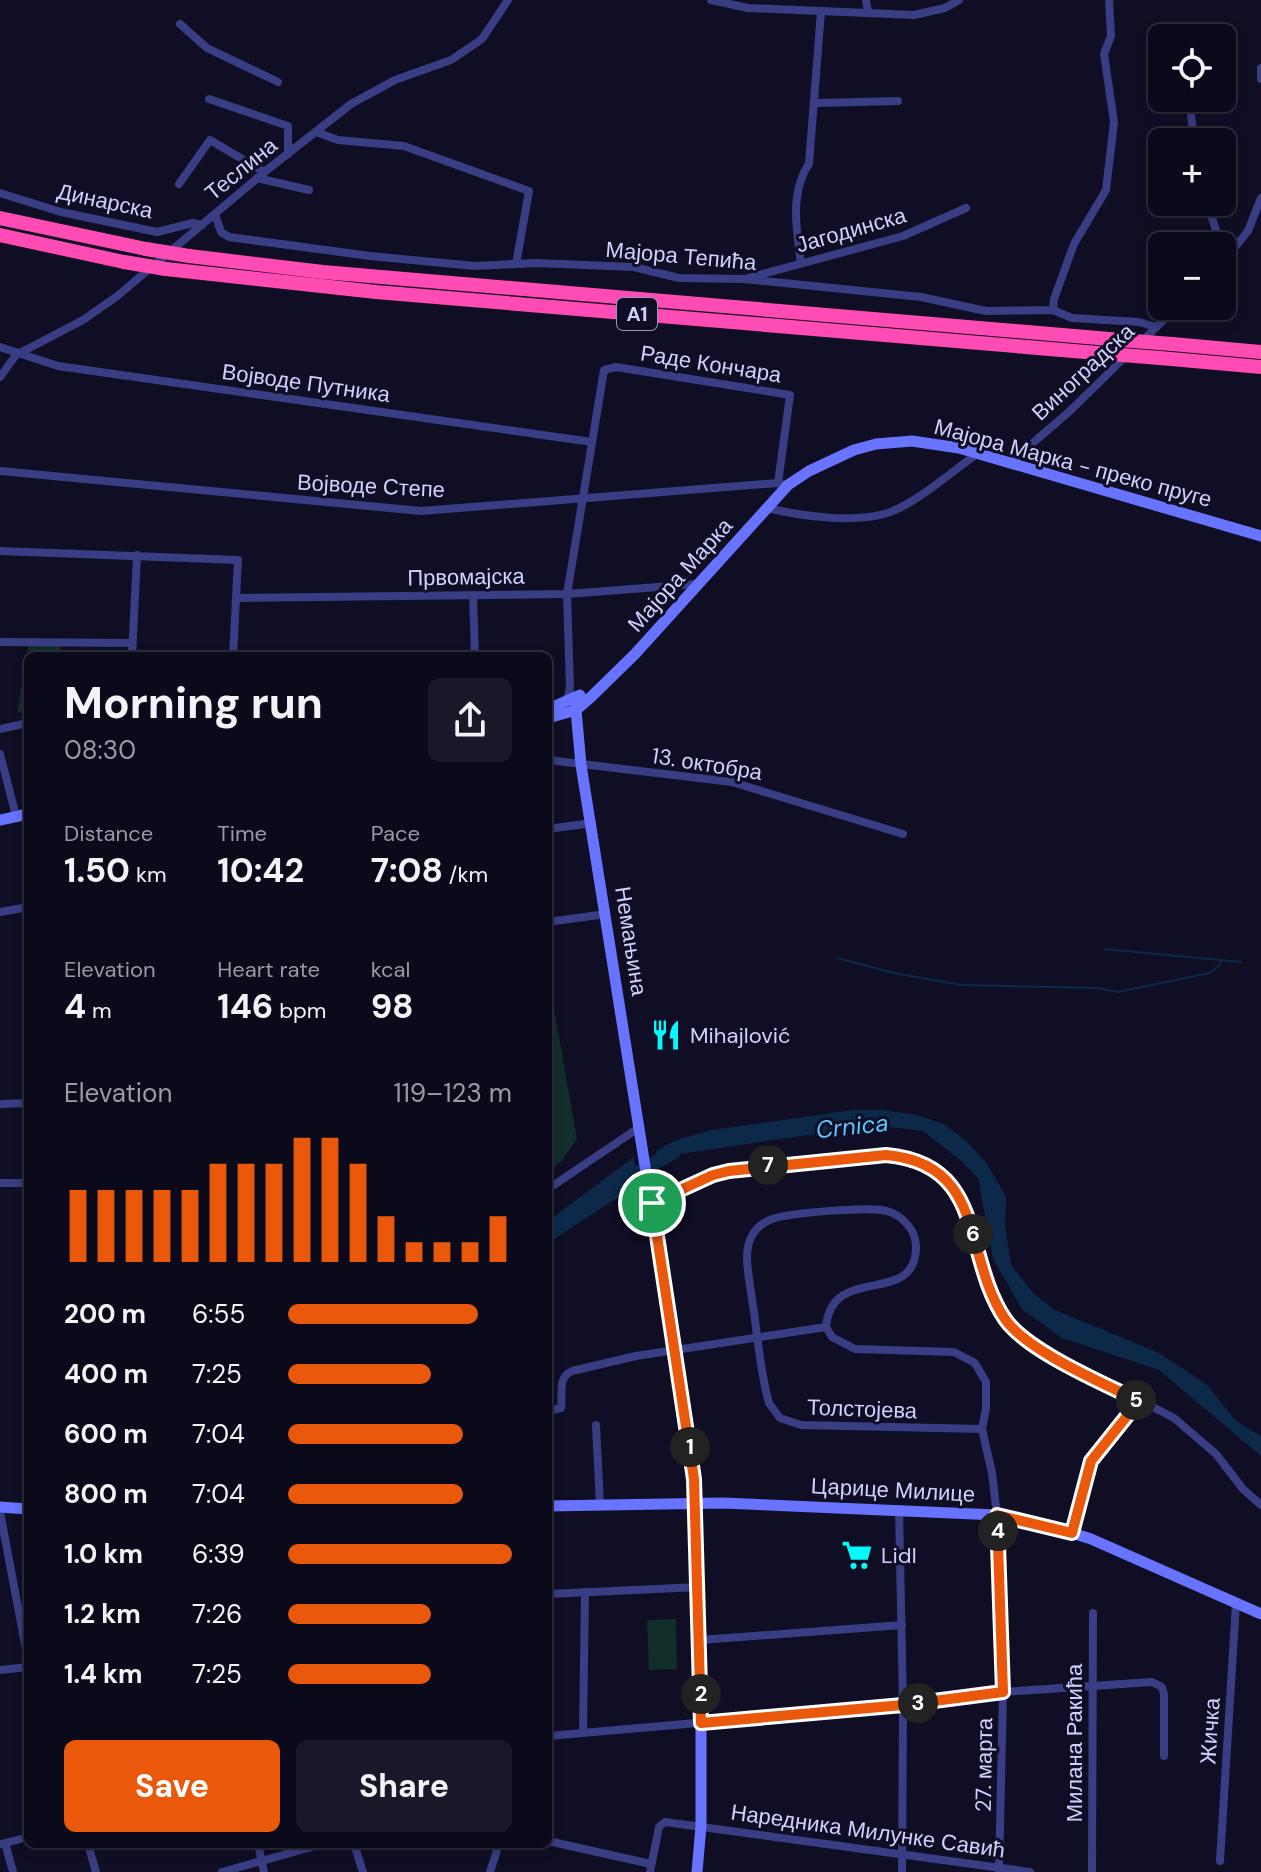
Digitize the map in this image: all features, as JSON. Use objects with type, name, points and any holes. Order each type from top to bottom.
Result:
[{"type":"highway","name":"A1","points":[[0,218],[146,249],[336,273],[1261,352]]},
{"type":"highway","name":"A1","points":[[0,235],[166,269],[376,292],[1261,367]]},
{"type":"street","name":"Теслина","points":[[0,377],[16,355],[101,309],[351,104],[395,80],[451,60],[482,39],[508,0]]},
{"type":"street","points":[[711,0],[821,11],[914,15],[945,8],[959,0]]},
{"type":"street","points":[[866,0],[868,12]]},
{"type":"street","points":[[1053,310],[1074,244],[1106,190],[1114,122],[1104,54],[1111,36],[1109,0]]},
{"type":"street","points":[[801,263],[795,227],[799,180],[809,164],[821,11]]},
{"type":"street","points":[[180,24],[207,48],[278,82]]},
{"type":"street","points":[[1261,68],[1261,79]]},
{"type":"street","points":[[209,99],[288,126],[288,154]]},
{"type":"street","points":[[816,103],[898,101]]},
{"type":"street","points":[[316,132],[338,140],[404,146],[529,191],[516,264]]},
{"type":"street","points":[[179,184],[210,140],[261,175],[309,190]]},
{"type":"street","name":"Динарска","points":[[0,193],[61,212],[157,232],[193,223],[202,225]]},
{"type":"street","points":[[1236,247],[1248,231],[1261,198]]},
{"type":"street","name":"Јагодинска","points":[[744,279],[903,236],[966,208]]},
{"type":"street","name":"Мајора Тепића","points":[[215,214],[221,232],[229,237],[370,256],[475,266],[634,267],[679,278],[744,279],[921,297],[986,311],[1053,310],[1072,318],[1139,322],[1156,327]]},
{"type":"street","name":"Виноградска","points":[[1011,462],[1071,410],[1163,320]]},
{"type":"street","name":"Војводе Путника","points":[[0,347],[16,355],[58,366],[592,442]]},
{"type":"street","name":"Раде Кончара","points":[[592,442],[604,370],[609,367],[790,395],[783,484]]},
{"type":"street","name":"Мајора Марка - преко пруге","points":[[754,522],[783,484],[834,458],[876,444],[912,441],[978,453],[1261,536]]},
{"type":"street","points":[[572,706],[567,594],[592,442]]},
{"type":"street","points":[[767,508],[798,515],[882,514],[920,494],[978,453]]},
{"type":"street","name":"Војводе Степе","points":[[0,471],[421,511],[783,484]]},
{"type":"street","name":"Мајора Марка","points":[[552,716],[572,706],[635,654],[754,522]]},
{"type":"street","points":[[0,551],[238,560],[233,652]]},
{"type":"street","points":[[132,652],[137,555]]},
{"type":"street","name":"Првомајска","points":[[236,598],[567,594],[697,584]]},
{"type":"street","points":[[473,595],[475,652]]},
{"type":"street","points":[[0,642],[132,643]]},
{"type":"street","name":"Мајора Марка","points":[[552,708],[572,706]]},
{"type":"street","name":"Немањина","points":[[572,706],[692,1461],[700,1640],[701,1826],[697,1872]]},
{"type":"street","points":[[0,729],[24,724]]},
{"type":"street","points":[[0,754],[22,815],[0,820]]},
{"type":"street","name":"13. октобра","points":[[552,761],[732,782],[903,834]]},
{"type":"street","points":[[552,828],[592,823]]},
{"type":"street","points":[[0,912],[24,908]]},
{"type":"street","points":[[552,921],[606,914]]},
{"type":"street","points":[[0,1104],[24,1103]]},
{"type":"street","points":[[552,1187],[641,1131]]},
{"type":"street","points":[[652,1200],[729,1171],[876,1155],[902,1156],[934,1169],[960,1196],[983,1275],[1006,1320],[1028,1342],[1174,1418],[1216,1454],[1243,1489],[1261,1505]]},
{"type":"street","points":[[0,1183],[24,1183]]},
{"type":"street","name":"Толстојева","points":[[826,1327],[833,1302],[843,1293],[882,1285],[900,1278],[908,1270],[914,1260],[915,1238],[896,1215],[885,1210],[868,1209],[788,1216],[762,1224],[753,1233],[747,1258],[769,1403],[773,1411],[789,1422],[814,1426],[982,1429]]},
{"type":"street","points":[[552,1410],[561,1408],[562,1380],[572,1371],[674,1349],[826,1327]]},
{"type":"street","name":"27. марта","points":[[826,1327],[832,1337],[855,1349],[954,1352],[966,1356],[975,1363],[986,1382],[982,1429],[997,1515],[1003,1692],[999,1870]]},
{"type":"street","points":[[1072,1533],[1091,1461],[1139,1401]]},
{"type":"street","points":[[596,1425],[600,1505]]},
{"type":"street","name":"Царице Милице","points":[[552,1506],[695,1503],[997,1515],[1072,1533],[1261,1614]]},
{"type":"street","points":[[24,1509],[0,1510],[24,1639]]},
{"type":"street","points":[[899,1509],[902,1872]]},
{"type":"street","points":[[552,1594],[699,1587]]},
{"type":"street","points":[[583,1732],[585,1592]]},
{"type":"street","name":"Жичка","points":[[1220,1861],[1236,1603]]},
{"type":"street","name":"Милана Ракића","points":[[1092,1872],[1093,1613]]},
{"type":"street","points":[[700,1640],[902,1625]]},
{"type":"street","points":[[0,1670],[24,1667]]},
{"type":"street","points":[[552,1736],[903,1705],[1003,1692],[1152,1682],[1162,1687],[1164,1694],[1164,1756]]},
{"type":"street","name":"Наредника Милунке Савић","points":[[651,1868],[659,1827],[665,1822],[1030,1872]]},
{"type":"street","points":[[13,1872],[3,1844],[24,1838]]},
{"type":"street","points":[[552,1842],[651,1868]]},
{"type":"street","points":[[89,1848],[96,1872]]},
{"type":"street","points":[[258,1848],[264,1872]]},
{"type":"street","points":[[222,1872],[307,1848]]},
{"type":"street","points":[[355,1848],[363,1872]]},
{"type":"street","points":[[490,1872],[498,1848]]},
{"type":"green space","points":[[61,643],[61,652],[28,652],[29,644]]},
{"type":"green space","points":[[24,673],[24,712],[17,713]]},
{"type":"green space","points":[[552,997],[577,1139],[560,1163],[552,1168]]},
{"type":"green space","points":[[676,1619],[677,1669],[649,1670],[647,1620]]},
{"type":"water","points":[[853,1110],[917,1115],[944,1124],[965,1140],[985,1161],[1006,1196],[1005,1225],[1011,1265],[1033,1293],[1055,1310],[1159,1353],[1206,1384],[1236,1421],[1261,1436],[1261,1456],[1159,1370],[1062,1338],[1022,1309],[993,1259],[978,1178],[923,1131],[888,1127],[808,1135],[680,1154],[658,1165],[656,1151],[676,1140],[712,1130]]},
{"type":"water","points":[[634,1157],[637,1185],[552,1240],[552,1218]]},
{"type":"waterway","points":[[1104,949],[1241,962]]},
{"type":"waterway","points":[[837,958],[894,973],[961,985],[1097,988],[1118,992],[1209,973],[1221,961]]},
{"type":"waterway","name":"Crnica","points":[[623,1181],[674,1152]]},
{"type":"place","name":"Mihajlović","points":[[666,1035]]},
{"type":"place","name":"Lidl","points":[[857,1555]]},
{"type":"route","points":[[854,1156],[902,1156],[918,1161],[934,1169],[960,1196],[983,1275],[1006,1320],[1028,1342],[1139,1401],[1091,1461],[1072,1533],[997,1515],[1003,1692],[903,1705],[701,1723],[694,1479],[652,1203],[713,1175],[729,1171],[854,1156]]}]
